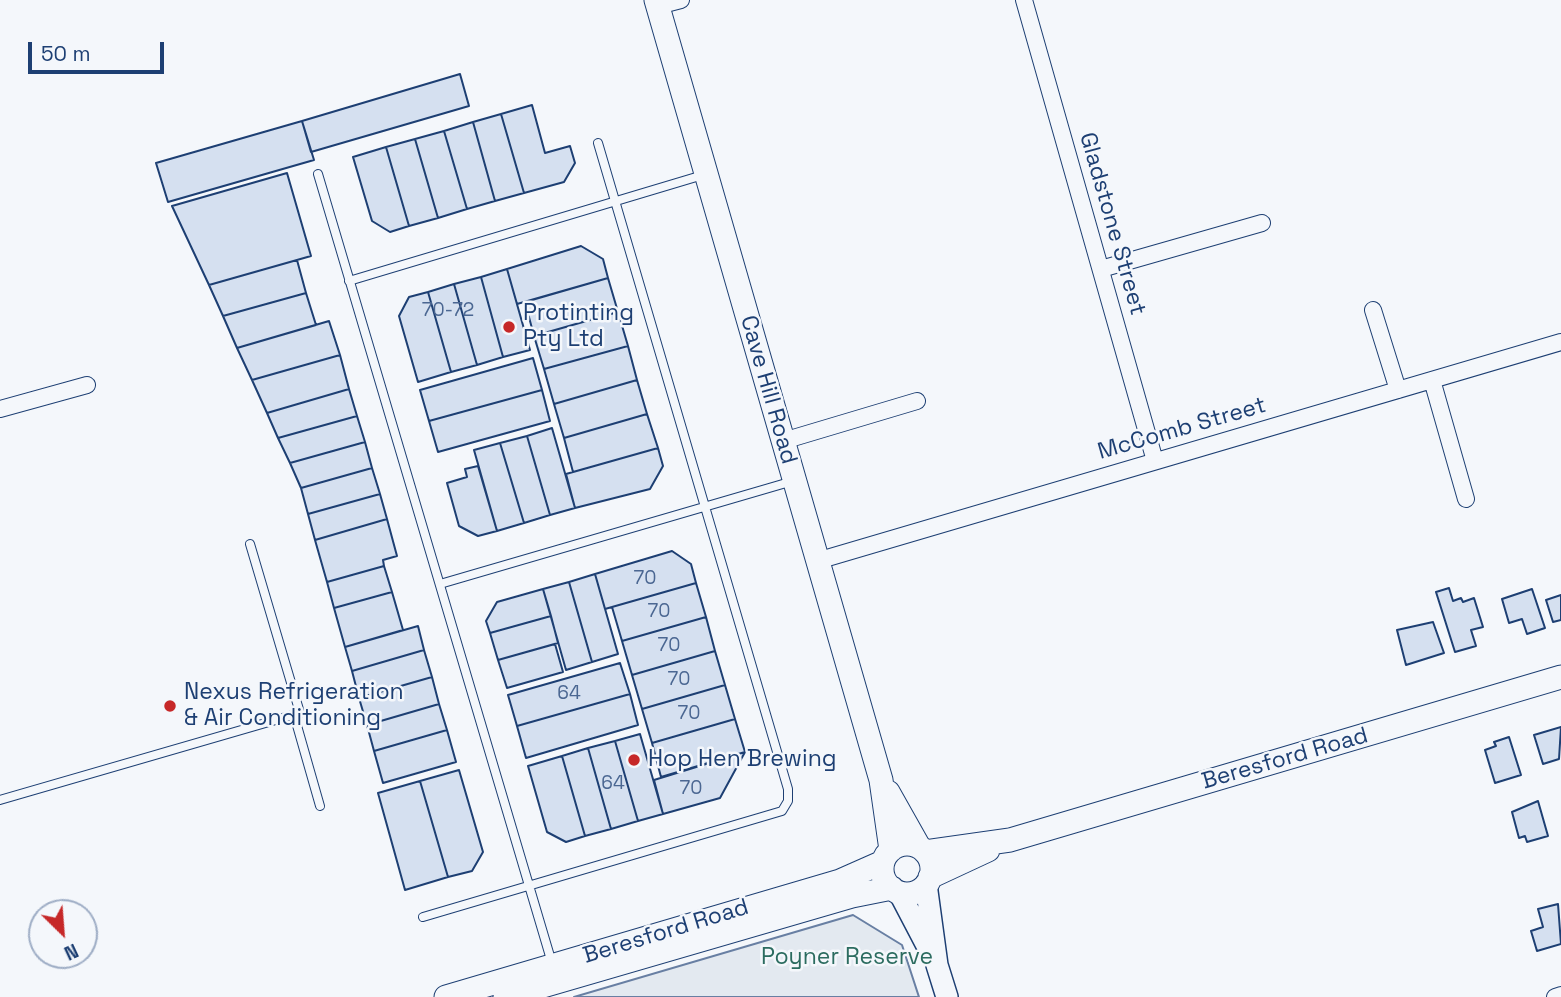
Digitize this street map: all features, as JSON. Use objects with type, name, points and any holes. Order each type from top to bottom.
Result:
[{"type":"main road","name":"Cave Hill Road","points":[[657,3],[881,780],[887,856]]},
{"type":"main road","name":"Beresford Road","points":[[922,850],[1010,840],[1561,677]]},
{"type":"main road","name":"Cave Hill Road","points":[[881,780],[922,850]]},
{"type":"main road","name":"Beresford Road","points":[[928,881],[1010,840]]},
{"type":"main road","points":[[904,844],[922,850],[931,864],[928,881],[914,892],[895,890],[883,876],[887,856],[904,844]]},
{"type":"main road","name":"Beresford Road","points":[[446,997],[840,881],[887,856]]},
{"type":"main road","name":"Beresford Road","points":[[505,997],[852,896],[895,890]]},
{"type":"street","points":[[657,3],[681,0]]},
{"type":"street","name":"Gladstone Street","points":[[1024,0],[1155,460]]},
{"type":"street","points":[[1101,269],[1262,223]]},
{"type":"street","points":[[1373,310],[1398,390]]},
{"type":"street","name":"McComb Street","points":[[817,561],[1561,342]]},
{"type":"street","points":[[1432,380],[1466,499]]},
{"type":"street","points":[[0,409],[87,385]]},
{"type":"street","points":[[783,440],[917,401]]},
{"type":"street","points":[[928,881],[937,965],[947,997]]},
{"type":"street","points":[[895,890],[937,965]]},
{"type":"street","points":[[1555,997],[1561,995]]},
{"type":"lane","points":[[424,917],[782,811],[789,802],[788,789],[598,143]]},
{"type":"lane","points":[[318,174],[553,966]]},
{"type":"lane","points":[[349,281],[706,174]]},
{"type":"lane","points":[[440,584],[794,481]]},
{"type":"lane","points":[[0,800],[300,713],[250,544]]},
{"type":"lane","points":[[294,715],[320,806]]},
{"type":"green space","name":"Poyner Reserve","points":[[853,915],[902,945],[919,997],[574,997]]},
{"type":"building","points":[[460,74],[469,106],[311,152],[302,121]]},
{"type":"building","points":[[532,105],[545,153],[570,146],[575,163],[564,182],[524,193],[501,114]]},
{"type":"building","points":[[501,114],[524,193],[495,201],[473,122]]},
{"type":"building","points":[[302,121],[314,160],[168,202],[156,163]]},
{"type":"building","points":[[473,122],[495,201],[467,209],[444,131]]},
{"type":"building","points":[[444,131],[467,209],[438,218],[415,139]]},
{"type":"building","points":[[415,139],[438,218],[409,226],[386,147]]},
{"type":"building","points":[[386,147],[409,226],[390,232],[372,221],[353,157]]},
{"type":"building","points":[[287,173],[311,256],[209,285],[172,206]]},
{"type":"building","points":[[581,246],[603,259],[608,278],[517,304],[507,269]]},
{"type":"building","points":[[297,260],[306,293],[223,316],[209,285]]},
{"type":"building","name":"Protinting Pty Ltd","points":[[507,269],[530,350],[503,357],[481,277]]},
{"type":"building","points":[[481,277],[503,357],[477,365],[454,284]]},
{"type":"building","points":[[608,278],[618,312],[534,336],[525,302]]},
{"type":"building","points":[[454,284],[477,365],[451,372],[428,292]]},
{"type":"building","points":[[428,292],[451,372],[418,382],[399,316],[409,297]]},
{"type":"building","points":[[306,293],[316,325],[237,348],[223,316]]},
{"type":"building","points":[[618,312],[628,346],[544,369],[534,336]]},
{"type":"building","points":[[329,321],[340,355],[252,380],[237,348]]},
{"type":"building","points":[[628,346],[637,380],[554,404],[544,369]]},
{"type":"building","points":[[340,355],[349,389],[267,413],[252,380]]},
{"type":"building","points":[[533,358],[542,390],[429,421],[420,390]]},
{"type":"building","points":[[637,380],[647,414],[564,438],[554,404]]},
{"type":"building","points":[[349,389],[357,416],[278,438],[267,413]]},
{"type":"building","points":[[542,390],[550,421],[438,452],[429,421]]},
{"type":"building","points":[[647,414],[658,448],[573,472],[564,438]]},
{"type":"building","points":[[357,416],[365,442],[290,463],[278,438]]},
{"type":"building","points":[[552,428],[575,508],[550,515],[527,436]]},
{"type":"building","points":[[527,436],[550,515],[524,523],[500,443]]},
{"type":"building","points":[[365,442],[372,468],[301,488],[290,463]]},
{"type":"building","points":[[500,443],[524,523],[497,531],[474,450]]},
{"type":"building","points":[[658,448],[663,466],[650,489],[575,508],[566,474]]},
{"type":"building","points":[[478,466],[497,531],[478,536],[459,526],[447,483],[467,477],[465,469]]},
{"type":"building","points":[[372,468],[380,494],[308,514],[301,488]]},
{"type":"building","points":[[380,494],[387,519],[315,540],[308,514]]},
{"type":"building","points":[[387,519],[397,556],[383,560],[384,566],[327,582],[315,540]]},
{"type":"building","points":[[672,551],[691,564],[696,583],[605,609],[595,574]]},
{"type":"building","points":[[384,566],[392,592],[334,608],[327,582]]},
{"type":"building","points":[[595,574],[618,654],[592,662],[569,582]]},
{"type":"building","points":[[569,582],[592,662],[566,670],[543,589]]},
{"type":"building","points":[[696,583],[706,617],[622,641],[612,607]]},
{"type":"building","points":[[1449,588],[1453,601],[1461,598],[1463,602],[1474,598],[1483,627],[1471,630],[1476,646],[1455,652],[1436,592]]},
{"type":"building","points":[[543,589],[551,616],[490,633],[486,621],[497,602]]},
{"type":"building","points":[[1532,589],[1545,628],[1527,634],[1522,619],[1509,623],[1502,599]]},
{"type":"building","points":[[392,592],[403,630],[345,647],[334,608]]},
{"type":"building","points":[[1561,595],[1561,620],[1553,622],[1546,600]]},
{"type":"building","points":[[551,616],[558,643],[498,660],[490,633]]},
{"type":"building","points":[[706,617],[715,651],[632,675],[622,641]]},
{"type":"building","points":[[1433,622],[1444,653],[1406,665],[1397,630]]},
{"type":"building","points":[[418,626],[424,650],[352,671],[345,647]]},
{"type":"building","points":[[555,644],[563,672],[507,688],[498,660]]},
{"type":"building","points":[[424,650],[432,677],[359,698],[352,671]]},
{"type":"building","points":[[715,651],[725,685],[642,709],[632,675]]},
{"type":"building","points":[[620,663],[630,694],[517,726],[508,695]]},
{"type":"building","points":[[432,677],[439,704],[367,725],[359,698]]},
{"type":"building","points":[[725,685],[735,719],[652,743],[642,709]]},
{"type":"building","points":[[630,694],[638,725],[526,758],[517,726]]},
{"type":"building","points":[[439,704],[447,730],[374,751],[367,725]]},
{"type":"building","points":[[735,719],[745,752],[661,777],[652,743]]},
{"type":"building","points":[[1561,727],[1559,759],[1543,764],[1534,735]]},
{"type":"building","points":[[447,730],[456,762],[383,783],[374,751]]},
{"type":"building","name":"Hop Hen Brewing","points":[[640,734],[663,814],[638,821],[615,741]]},
{"type":"building","points":[[1509,737],[1521,775],[1495,783],[1485,750],[1496,746],[1494,742]]},
{"type":"building","points":[[615,741],[638,821],[611,829],[588,748]]},
{"type":"building","points":[[588,748],[611,829],[585,836],[562,756]]},
{"type":"building","points":[[745,752],[720,798],[663,814],[654,780]]},
{"type":"building","points":[[562,756],[585,836],[566,842],[547,832],[528,766]]},
{"type":"building","points":[[459,770],[483,852],[472,871],[448,877],[420,781]]},
{"type":"building","points":[[420,781],[448,877],[405,890],[378,793]]},
{"type":"building","points":[[1538,801],[1548,836],[1527,842],[1525,836],[1519,838],[1512,812]]},
{"type":"building","points":[[1558,904],[1561,944],[1537,951],[1531,931],[1543,927],[1538,909]]},
{"type":"place","name":"Protinting Pty Ltd","points":[[509,327]]},
{"type":"place","name":"Nexus Refrigeration & Air Conditioning","points":[[170,706]]},
{"type":"place","name":"Hop Hen Brewing","points":[[634,760]]}]
